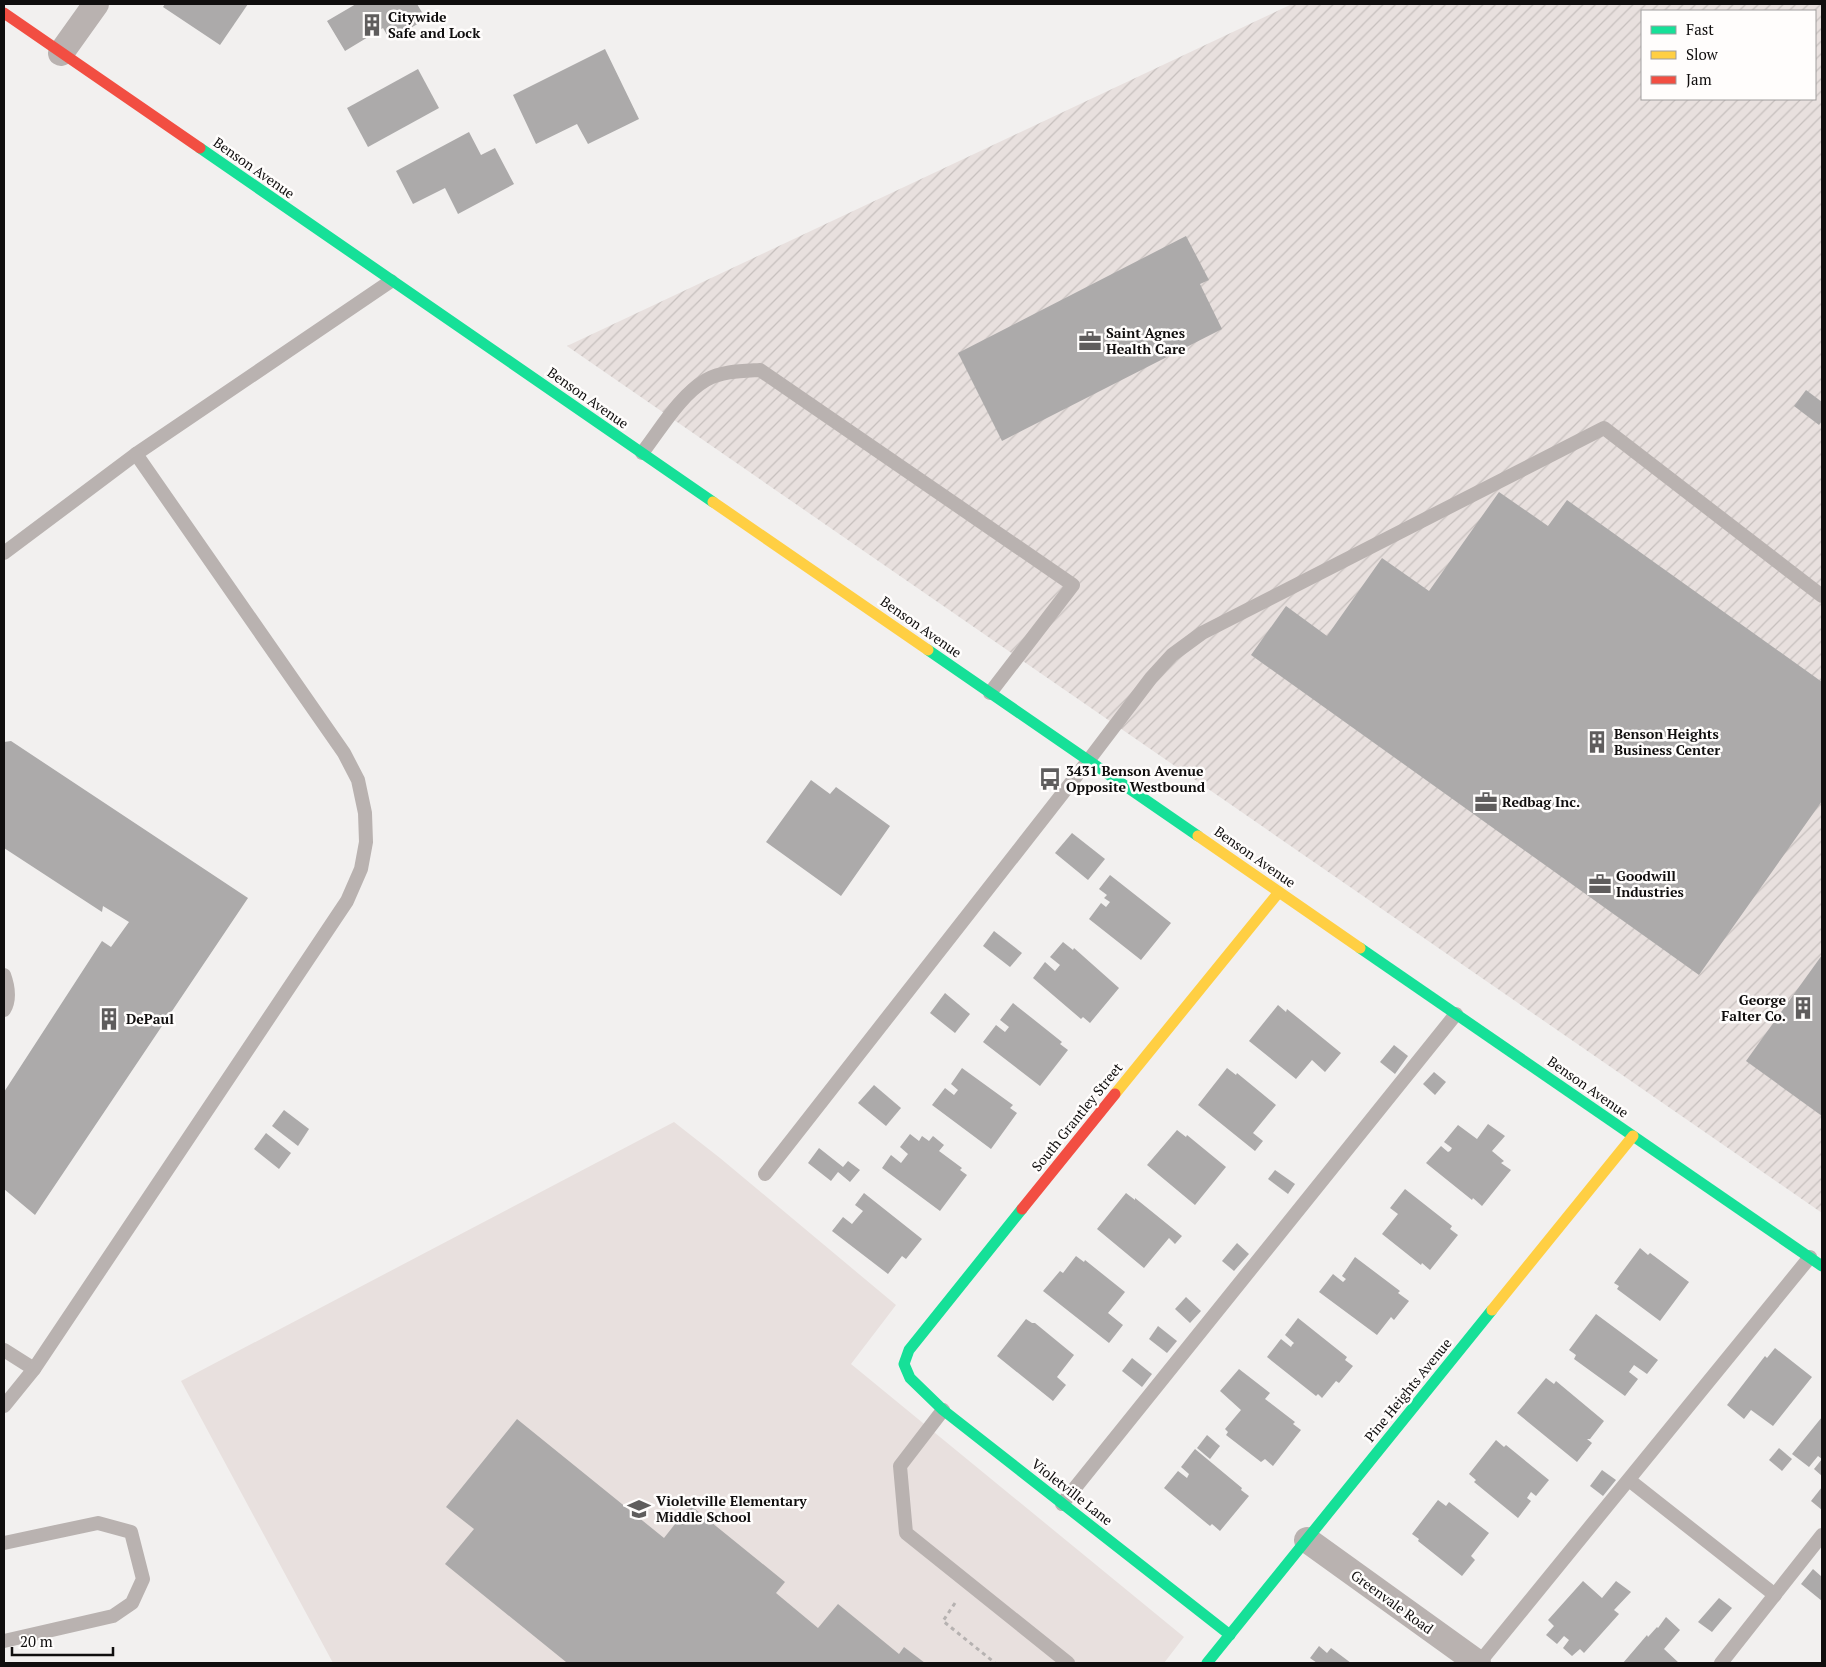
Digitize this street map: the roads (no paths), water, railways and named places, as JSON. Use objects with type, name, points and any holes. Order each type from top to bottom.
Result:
[{"type":"street","points":[[61,53],[96,4]]},
{"type":"street","name":"Benson Avenue","points":[[4,13],[1822,1266]]},
{"type":"street","name":"South Grantley Street","points":[[904,1364],[909,1350],[919,1336],[1279,892]]},
{"type":"street","name":"Pine Heights Avenue","points":[[1207,1663],[1633,1136]]},
{"type":"street","name":"Violetville Lane","points":[[904,1364],[910,1378],[944,1410],[1230,1634]]},
{"type":"street","name":"Greenvale Road","points":[[1306,1540],[1478,1663]]},
{"type":"lane","points":[[4,552],[136,454],[391,281]]},
{"type":"lane","points":[[642,453],[688,393],[707,379],[733,372],[760,370],[1073,585],[990,693]]},
{"type":"lane","points":[[764,1174],[1151,678],[1172,655],[1202,633],[1604,428],[1822,596]]},
{"type":"lane","points":[[4,1406],[34,1369],[347,901],[361,869],[366,842],[365,813],[358,780],[344,753],[136,454]]},
{"type":"lane","points":[[4,976],[7,984],[8,1004],[4,1010]]},
{"type":"lane","points":[[1062,1504],[1456,1014]]},
{"type":"lane","points":[[1478,1663],[1810,1257]]},
{"type":"lane","points":[[4,1350],[34,1369]]},
{"type":"lane","points":[[944,1410],[900,1466],[906,1533],[1068,1663]]},
{"type":"lane","points":[[1629,1480],[1775,1595]]},
{"type":"lane","points":[[4,1543],[98,1523],[131,1532],[143,1579],[132,1603],[112,1616],[4,1642]]},
{"type":"lane","points":[[1721,1663],[1822,1535]]},
{"type":"place","name":"Citywide Safe and Lock","points":[[372,25]]},
{"type":"place","name":"Saint Agnes Health Care","points":[[1090,341]]},
{"type":"place","name":"Benson Heights Business Center","points":[[1597,742]]},
{"type":"place","name":"3431 Benson Avenue Opposite Westbound","points":[[1050,779]]},
{"type":"place","name":"Redbag Inc.","points":[[1486,802]]},
{"type":"place","name":"Goodwill Industries","points":[[1600,884]]},
{"type":"place","name":"George Falter Co.","points":[[1803,1008]]},
{"type":"place","name":"DePaul","points":[[109,1019]]},
{"type":"place","name":"Violetville Elementary Middle School","points":[[639,1509]]}]
